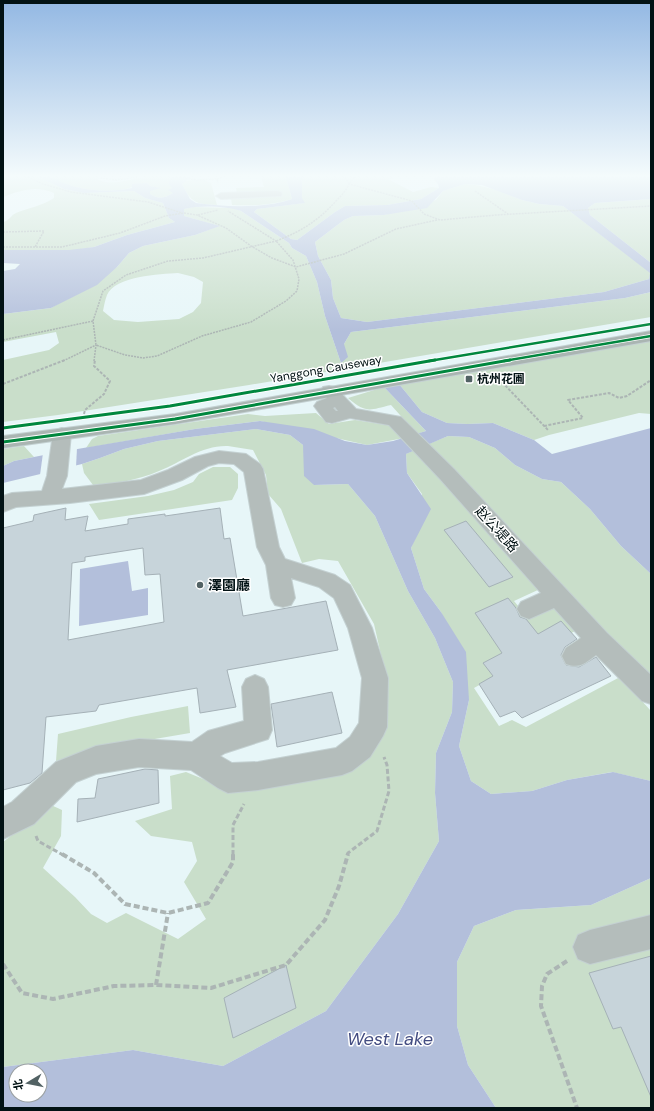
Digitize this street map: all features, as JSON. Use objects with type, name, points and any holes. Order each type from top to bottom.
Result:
[{"type":"main road","name":"Yanggong Causeway","points":[[3,428],[170,406],[651,324]]},
{"type":"main road","name":"Yanggong Causeway","points":[[3,442],[62,442],[175,419],[339,401],[485,364],[651,336]]},
{"type":"street","name":"赵公堤路","points":[[339,401],[383,414],[395,421],[447,474],[598,640],[651,692]]},
{"type":"street","points":[[50,497],[57,476],[62,442]]},
{"type":"street","points":[[3,505],[12,500],[144,487],[175,475],[202,461],[219,456],[239,458],[252,469],[268,547],[277,565],[283,598]]},
{"type":"street","points":[[13,818],[66,772],[96,760],[139,753],[196,756],[228,778],[258,776],[342,761],[360,748],[373,727],[375,678],[360,628],[342,592],[327,581],[277,565]]},
{"type":"street","points":[[528,609],[558,596]]},
{"type":"street","points":[[575,656],[598,640]]},
{"type":"street","points":[[196,756],[218,741],[258,730],[255,686]]},
{"type":"street","points":[[590,947],[651,932]]},
{"type":"path","points":[[3,247],[62,247],[129,229]]},
{"type":"path","points":[[227,229],[272,258],[296,267],[344,254],[397,229]]},
{"type":"path","points":[[3,384],[59,363],[96,345],[131,356],[143,358],[157,356],[202,336],[250,322],[286,301],[297,291],[298,279],[296,267],[286,250],[276,241],[256,229]]},
{"type":"path","points":[[83,417],[85,410],[104,394],[110,381],[94,366],[96,345],[93,321],[103,291],[126,275],[168,261],[203,258],[276,241],[305,229]]},
{"type":"path","points":[[3,232],[44,231],[35,248]]},
{"type":"path","points":[[3,340],[93,321]]},
{"type":"path","points":[[485,364],[548,430]]},
{"type":"path","points":[[544,426],[583,418],[568,400],[609,393],[619,398],[628,396],[651,380]]},
{"type":"path","points":[[3,964],[22,993],[52,999],[114,986],[156,984],[211,988],[286,965],[325,920],[338,886],[348,853],[377,831],[389,791],[387,765],[373,727]]},
{"type":"path","points":[[13,818],[38,840],[94,873],[125,904],[168,913],[208,903],[233,862],[233,825],[258,776]]},
{"type":"path","points":[[156,984],[168,913]]},
{"type":"path","points":[[577,1108],[541,1006],[542,986],[547,974],[590,947]]},
{"type":"green space","points":[[3,229],[150,229],[94,247],[69,251],[3,250]]},
{"type":"green space","points":[[211,229],[268,229],[289,243],[292,248],[306,256],[317,282],[325,316],[341,363],[344,344],[351,332],[625,298],[651,292],[651,317],[249,385],[58,415],[3,422],[3,360],[49,350],[59,343],[56,332],[3,342],[3,314],[51,308],[117,267],[129,253],[143,246],[195,235]],"holes":[[[178,273],[194,277],[203,282],[201,303],[193,312],[179,319],[138,322],[114,320],[103,311],[107,295],[112,289],[128,280],[150,275]]]},
{"type":"green space","points":[[277,229],[312,229],[297,240],[291,239]]},
{"type":"green space","points":[[332,229],[593,229],[651,273],[649,279],[604,292],[367,322],[341,318],[333,298],[331,280],[318,256],[315,242]]},
{"type":"green space","points":[[608,229],[651,229],[651,263]]},
{"type":"green space","points":[[651,340],[651,414],[639,413],[534,440],[493,423],[447,423],[422,412],[399,384]]},
{"type":"green space","points":[[384,387],[426,431],[417,434],[391,405],[373,409],[364,409],[348,398]]},
{"type":"green space","points":[[316,413],[329,424],[355,420],[392,426],[404,438],[367,445],[260,421],[195,429],[86,448],[92,439],[98,436],[248,414],[265,416]]},
{"type":"green space","points":[[256,429],[290,435],[303,445],[314,485],[348,484],[375,516],[408,591],[435,638],[453,682],[452,712],[436,753],[435,793],[439,841],[398,914],[326,1011],[223,1066],[133,1050],[34,1063],[8,1063],[8,1066],[3,1067],[3,842],[51,805],[62,810],[61,836],[43,868],[75,897],[91,914],[107,923],[126,913],[178,939],[206,919],[184,882],[197,861],[192,842],[151,836],[135,821],[172,809],[170,776],[186,772],[230,790],[350,769],[384,723],[381,655],[374,624],[338,561],[319,559],[302,563],[281,509],[268,494],[266,475],[253,450],[228,446],[209,448],[151,474],[110,484],[93,485],[84,473],[82,464],[124,449],[158,441]]},
{"type":"green space","points":[[448,436],[469,437],[495,448],[515,465],[542,479],[561,482],[590,509],[621,546],[651,574],[651,678],[606,638],[426,445]]},
{"type":"green space","points":[[24,446],[34,457],[14,461],[3,466],[3,449]]},
{"type":"green space","points":[[416,449],[540,589],[514,601],[529,619],[555,607],[575,631],[474,688],[499,726],[512,720],[526,727],[620,677],[651,711],[651,781],[612,772],[567,780],[532,791],[491,794],[471,781],[459,746],[469,700],[441,612],[424,589],[411,548],[418,532],[422,494],[407,473],[406,454]]},
{"type":"green space","points":[[213,467],[230,467],[238,474],[238,488],[232,500],[99,520],[89,504],[148,496],[174,490],[193,482],[199,474]]},
{"type":"green space","points":[[188,706],[190,733],[90,750],[56,761],[58,734],[131,717]]},
{"type":"green space","points":[[651,878],[651,1108],[496,1108],[468,1065],[457,1026],[457,962],[474,926],[516,910],[591,905]]},
{"type":"water","points":[[150,229],[212,229],[195,235],[143,246],[129,253],[117,267],[97,285],[51,308],[3,314],[3,271],[15,269],[20,264],[3,263],[3,250],[69,250],[94,247]]},
{"type":"water","points":[[268,229],[277,229],[291,239],[297,240],[312,229],[332,229],[315,242],[318,256],[331,280],[333,298],[341,318],[367,322],[604,292],[649,279],[650,273],[593,229],[608,229],[651,263],[651,292],[625,298],[351,332],[344,344],[348,357],[341,363],[325,316],[317,282],[306,256],[292,248],[289,243]]},
{"type":"water","name":"West Lake","points":[[399,384],[422,412],[447,423],[493,423],[534,440],[552,454],[651,428],[651,574],[621,546],[590,509],[561,482],[542,479],[515,465],[495,448],[469,437],[448,436],[406,454],[407,473],[431,509],[411,548],[424,589],[441,612],[466,652],[469,700],[459,746],[471,781],[491,794],[532,791],[567,780],[613,772],[651,781],[651,878],[591,905],[516,910],[474,926],[457,962],[457,1026],[468,1065],[496,1108],[3,1108],[3,1067],[8,1066],[8,1103],[48,1103],[48,1063],[34,1063],[133,1050],[223,1066],[326,1011],[398,914],[439,841],[435,793],[436,753],[452,712],[453,682],[435,638],[408,591],[375,516],[348,484],[314,485],[304,476],[303,445],[290,435],[256,429],[158,441],[124,449],[82,464],[3,483],[3,466],[14,461],[54,453],[195,429],[260,421],[314,429],[345,441],[367,445],[393,441],[426,431],[384,387]]},
{"type":"water","points":[[128,561],[132,591],[148,588],[148,615],[79,626],[80,569]]},
{"type":"pier","points":[[77,448],[76,467],[40,475],[43,453]]},
{"type":"building","points":[[66,508],[65,520],[88,516],[85,531],[128,524],[128,519],[165,514],[165,516],[220,508],[224,539],[230,538],[243,616],[326,601],[338,650],[227,670],[236,707],[200,713],[197,688],[99,705],[96,711],[46,717],[42,773],[30,783],[3,790],[3,528],[33,521],[34,515]],"holes":[[[143,548],[145,575],[160,574],[164,622],[68,640],[72,563],[85,561],[85,557]]]},
{"type":"building","points":[[466,521],[513,577],[489,587],[444,530]]},
{"type":"building","points":[[508,598],[516,608],[520,617],[526,619],[538,634],[561,621],[577,639],[565,647],[561,655],[566,665],[579,667],[596,657],[611,676],[522,718],[515,711],[500,717],[479,684],[493,676],[483,663],[502,653],[475,613]]},
{"type":"building","points":[[332,692],[342,733],[277,747],[271,704]]},
{"type":"building","points":[[145,769],[158,770],[159,803],[77,822],[78,799],[95,798],[98,779]]},
{"type":"building","points":[[651,956],[651,1097],[621,1027],[613,1029],[589,973]]},
{"type":"building","points":[[286,965],[296,1008],[233,1038],[224,998]]},
{"type":"cycle path","points":[[3,428],[170,406],[651,324]]},
{"type":"cycle path","points":[[3,442],[175,419],[651,336]]},
{"type":"place","name":"杭州花圃","points":[[469,379]]},
{"type":"place","name":"澤園廳","points":[[200,585]]}]
